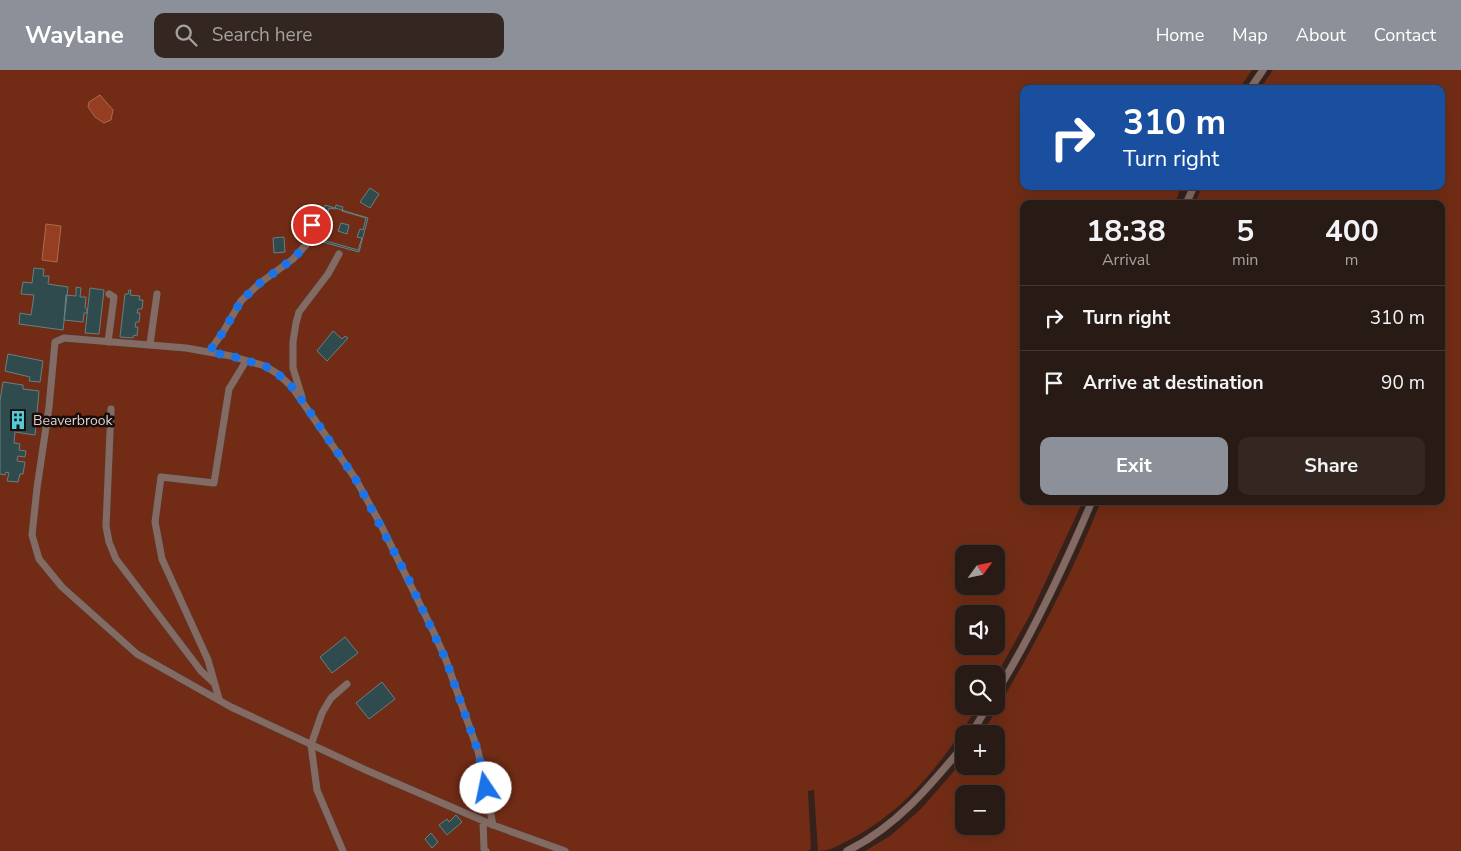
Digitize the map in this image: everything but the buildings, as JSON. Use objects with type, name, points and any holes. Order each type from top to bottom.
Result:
[{"type":"lane","points":[[1253,85],[1263,70]]},
{"type":"lane","points":[[209,352],[241,301],[260,283],[293,259],[306,245],[312,225],[322,222]]},
{"type":"lane","points":[[303,402],[293,368],[293,342],[296,324],[300,312],[328,274],[339,254]]},
{"type":"lane","points":[[108,342],[114,297],[109,294]]},
{"type":"lane","points":[[150,344],[157,294]]},
{"type":"lane","points":[[493,825],[478,751],[446,660],[434,632],[355,478],[292,387],[278,374],[265,366],[231,356],[150,344],[64,338],[55,342],[49,407],[32,535],[39,559],[62,586],[137,654],[178,679],[231,707],[311,745],[493,825],[565,851]]},
{"type":"lane","points":[[219,699],[208,660],[162,559],[156,522],[162,477],[214,483],[229,390],[246,361]]},
{"type":"lane","points":[[278,374],[288,372],[293,368]]},
{"type":"lane","points":[[111,409],[106,526],[109,542],[116,559],[201,671],[215,684]]},
{"type":"lane","points":[[1005,679],[1017,660],[1056,582],[1090,505]]},
{"type":"lane","points":[[343,851],[316,790],[311,745],[322,713],[331,698],[347,684]]},
{"type":"lane","points":[[847,851],[889,826],[918,798],[955,755]]},
{"type":"lane","points":[[483,820],[484,849],[486,851]]},
{"type":"shaded area","points":[[0,70],[1252,70],[1242,85],[1020,85],[1020,190],[1180,190],[1176,200],[1020,200],[1020,505],[1081,505],[1030,615],[1002,665],[955,665],[955,715],[972,715],[966,725],[955,725],[955,741],[952,746],[922,783],[887,816],[837,846],[825,850],[818,851],[814,790],[808,791],[811,849],[808,851],[0,851]]},
{"type":"shaded area","points":[[1273,70],[1461,70],[1461,851],[865,851],[890,836],[920,810],[955,770],[955,775],[1005,775],[1005,725],[987,725],[993,715],[1005,715],[1005,695],[1061,591],[1099,505],[1445,505],[1445,200],[1197,200],[1200,190],[1445,190],[1445,85],[1263,85]]},
{"type":"shaded area","points":[[100,95],[113,110],[111,120],[104,123],[95,117],[88,107],[89,102]]},
{"type":"shaded area","points":[[46,224],[61,226],[57,262],[42,260]]},
{"type":"place","name":"Beaverbrook","points":[[18,420]]},
{"type":"route","points":[[312,225],[306,245],[293,259],[260,283],[241,301],[209,352],[265,366],[278,374],[292,387],[355,478],[408,578],[446,660],[478,751],[486,788]]}]
